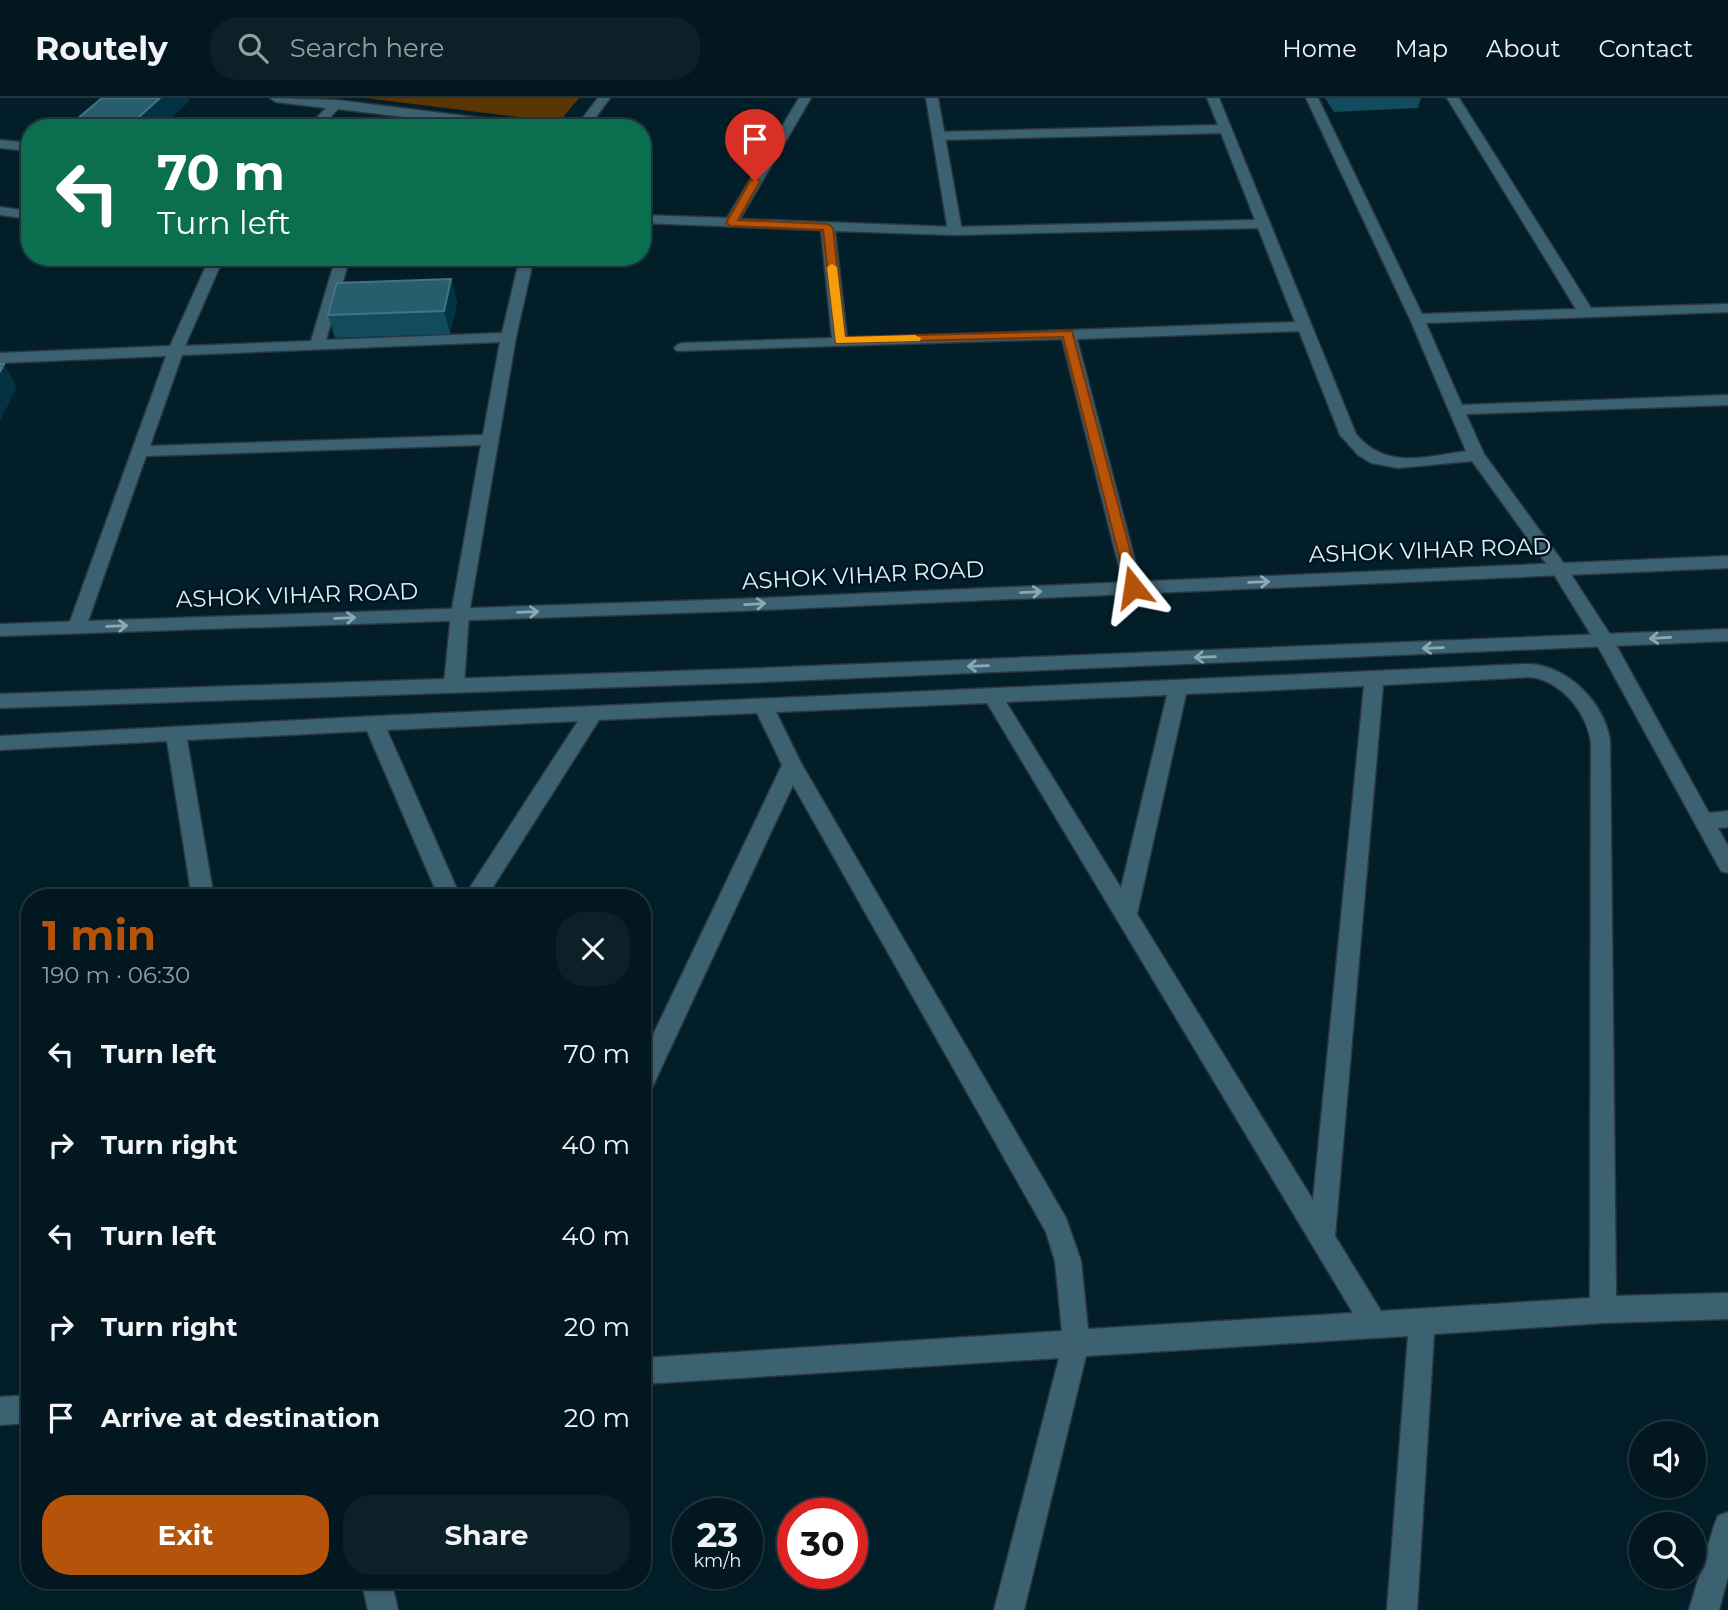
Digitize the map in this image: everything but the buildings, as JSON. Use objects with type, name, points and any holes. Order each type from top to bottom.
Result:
[{"type":"street","points":[[276,98],[458,119]]},
{"type":"street","points":[[588,119],[604,98]]},
{"type":"street","points":[[731,223],[805,98]]},
{"type":"street","points":[[932,98],[955,231]]},
{"type":"street","points":[[1213,98],[1348,435],[1362,451],[1379,461],[1406,462],[1476,455]]},
{"type":"street","points":[[1312,98],[1417,318],[1476,455],[1559,569],[1604,641],[1728,865]]},
{"type":"street","points":[[1453,98],[1587,314]]},
{"type":"street","points":[[322,119],[336,104]]},
{"type":"street","points":[[938,136],[1226,129]]},
{"type":"street","points":[[0,144],[21,146]]},
{"type":"street","points":[[0,211],[21,214]]},
{"type":"street","points":[[651,219],[955,231],[1264,224]]},
{"type":"street","points":[[828,228],[840,341]]},
{"type":"street","points":[[77,627],[176,350],[213,266]]},
{"type":"street","points":[[317,345],[340,266]]},
{"type":"street","points":[[454,684],[460,614],[508,337],[525,266]]},
{"type":"street","points":[[1417,318],[1728,308]]},
{"type":"street","points":[[682,348],[1306,326]]},
{"type":"street","points":[[1068,333],[1133,587]]},
{"type":"street","points":[[0,358],[508,337]]},
{"type":"street","points":[[1456,410],[1728,400]]},
{"type":"street","points":[[140,451],[490,440]]},
{"type":"street","name":"ASHOK VIHAR ROAD","points":[[0,630],[460,614],[1728,562]]},
{"type":"street","points":[[0,701],[738,676],[1728,635]]},
{"type":"street","points":[[0,743],[374,723],[994,698],[1535,671],[1550,676],[1566,686],[1592,714],[1599,729],[1602,774],[1603,1310]]},
{"type":"street","points":[[1322,1241],[1374,679]]},
{"type":"street","points":[[1125,917],[1178,688]]},
{"type":"street","points":[[994,698],[1375,1325]]},
{"type":"street","points":[[763,706],[792,765],[1057,1227],[1068,1261],[1076,1344],[1009,1610]]},
{"type":"street","points":[[480,889],[593,713]]},
{"type":"street","points":[[374,723],[446,889]]},
{"type":"street","points":[[176,733],[202,889]]},
{"type":"street","points":[[651,1065],[792,765]]},
{"type":"street","points":[[1706,821],[1728,819]]},
{"type":"street","points":[[651,1370],[1603,1310],[1728,1306]]},
{"type":"street","points":[[1402,1610],[1422,1322]]},
{"type":"street","points":[[0,1411],[21,1410]]},
{"type":"street","points":[[1704,1610],[1728,1526]]},
{"type":"street","points":[[378,1589],[383,1610]]},
{"type":"shaded area","points":[[366,98],[579,98],[562,119],[535,119]]},
{"type":"slow traffic","points":[[832,267],[840,341],[915,338]]},
{"type":"route","points":[[755,181],[731,223],[828,228],[840,341],[1068,333],[1133,587]]}]
